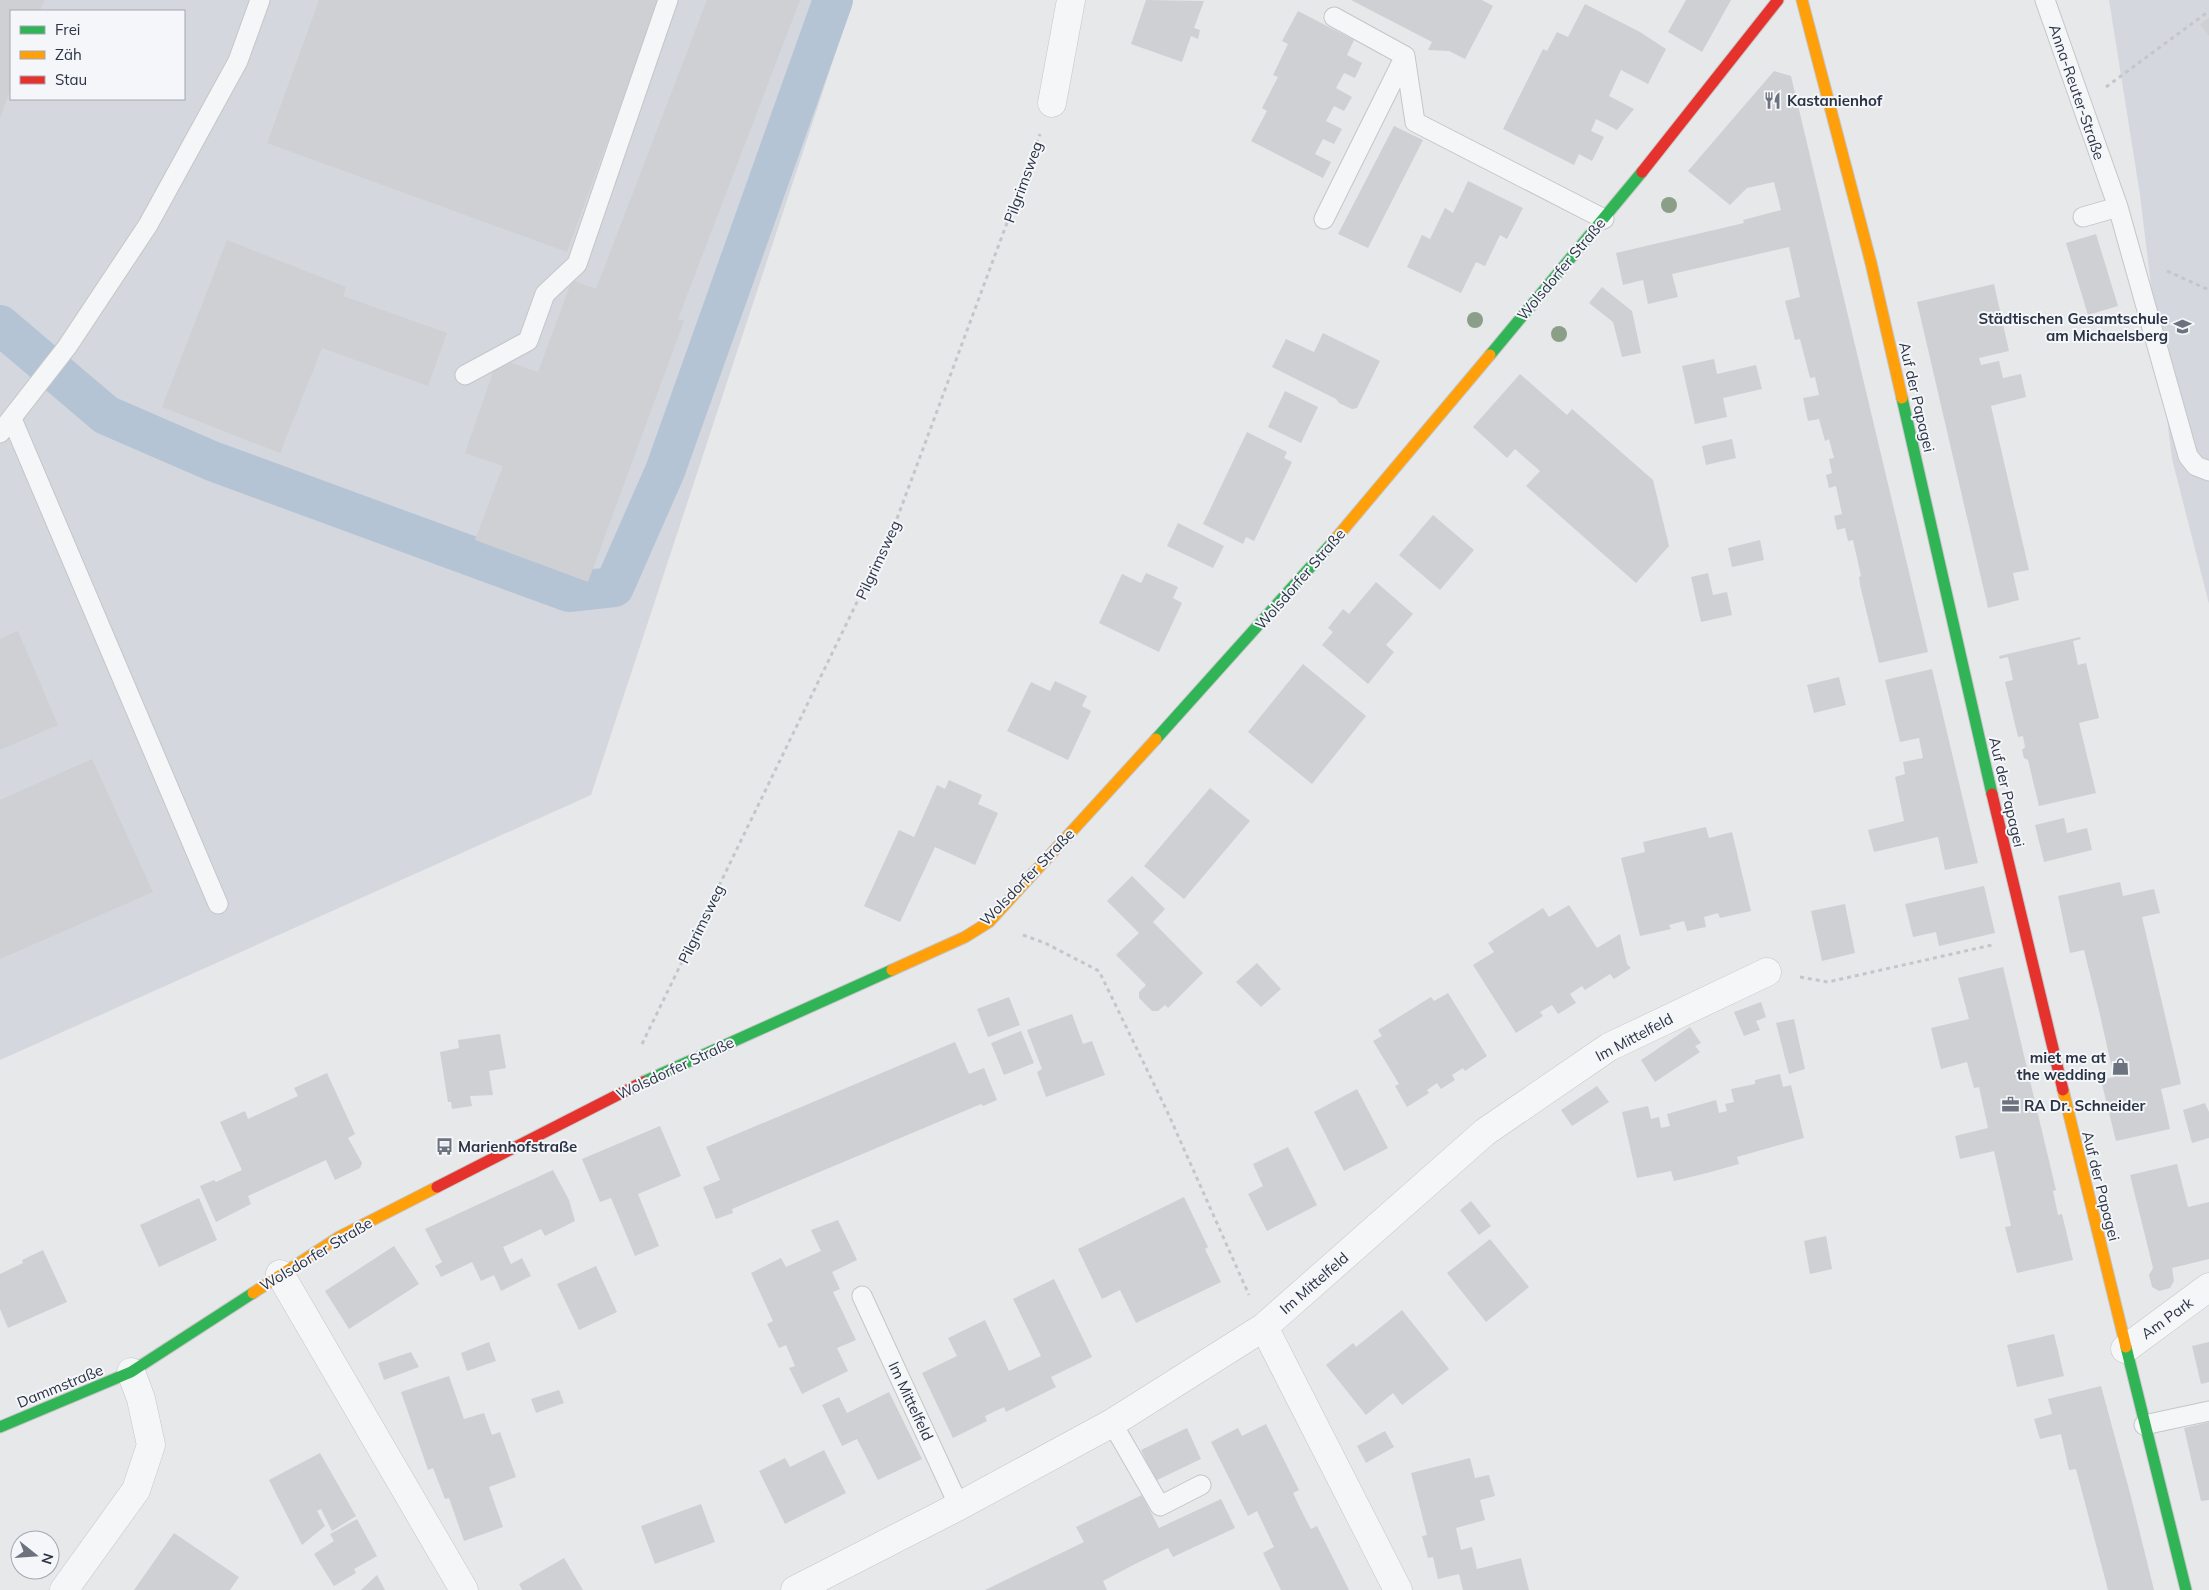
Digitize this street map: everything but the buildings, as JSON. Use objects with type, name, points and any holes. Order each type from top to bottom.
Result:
[{"type":"street","points":[[1052,103],[1071,0]]},
{"type":"street","name":"Wolsdorfer Straße","points":[[131,1372],[339,1237],[618,1093],[966,936],[989,922],[1312,567],[1604,219],[1778,0]]},
{"type":"street","name":"Auf der Papagei","points":[[1802,0],[1871,263],[2025,938],[2186,1590]]},
{"type":"street","name":"Im Mittelfeld","points":[[795,1590],[960,1506],[1112,1423],[1264,1327],[1485,1132],[1609,1047],[1768,972]]},
{"type":"street","points":[[280,1274],[464,1590]]},
{"type":"street","name":"Am Park","points":[[2125,1349],[2209,1287]]},
{"type":"street","points":[[1264,1327],[1398,1590]]},
{"type":"street","points":[[64,1590],[136,1490],[152,1444],[141,1399],[131,1372]]},
{"type":"street","name":"Dammstraße","points":[[0,1426],[131,1372]]},
{"type":"lane","points":[[218,904],[6,426],[67,346],[148,225],[238,62],[260,0]]},
{"type":"lane","points":[[465,375],[528,341],[545,294],[577,264],[668,0]]},
{"type":"lane","name":"Anna-Reuter-Straße","points":[[2045,0],[2118,206],[2188,456],[2196,466],[2209,471]]},
{"type":"lane","points":[[1334,17],[1405,56]]},
{"type":"lane","points":[[1405,56],[1415,122],[1604,219]]},
{"type":"lane","points":[[1324,219],[1405,56]]},
{"type":"lane","points":[[2082,217],[2118,206]]},
{"type":"lane","name":"Im Mittelfeld","points":[[862,1296],[960,1506]]},
{"type":"lane","points":[[2144,1425],[2209,1411]]},
{"type":"lane","points":[[1112,1423],[1160,1506],[1201,1484]]},
{"type":"path","points":[[2081,105],[2209,11]]},
{"type":"path","name":"Pilgrimsweg","points":[[618,1093],[895,524],[1052,103]]},
{"type":"path","points":[[2132,254],[2209,290]]},
{"type":"path","points":[[989,922],[1045,944],[1099,971],[1167,1112],[1264,1327]]},
{"type":"path","points":[[1768,972],[1828,982],[2025,938]]},
{"type":"shaded area","points":[[0,0],[853,0],[591,795],[0,1060]]},
{"type":"shaded area","name":"Städtischen Gesamtschule am Michaelsberg","points":[[2109,0],[2209,0],[2209,604],[2172,459],[2140,195]]},
{"type":"waterway","points":[[0,325],[106,415],[212,461],[569,592],[614,587],[665,471],[833,0]]},
{"type":"traffic: fast","points":[[1490,355],[1642,172]]},
{"type":"traffic: fast","points":[[1902,398],[1992,794]]},
{"type":"traffic: fast","points":[[1156,739],[1332,543]]},
{"type":"traffic: fast","points":[[643,1082],[892,970]]},
{"type":"traffic: fast","points":[[0,1427],[131,1372],[253,1293]]},
{"type":"traffic: fast","points":[[2126,1347],[2186,1590]]},
{"type":"traffic: slow","points":[[1802,0],[1871,263],[1902,398]]},
{"type":"traffic: slow","points":[[1332,543],[1490,355]]},
{"type":"traffic: slow","points":[[892,970],[965,937],[989,922],[1156,739]]},
{"type":"traffic: slow","points":[[2063,1090],[2126,1347]]},
{"type":"traffic: slow","points":[[253,1293],[339,1237],[437,1187]]},
{"type":"traffic: jam","points":[[1642,172],[1778,0]]},
{"type":"traffic: jam","points":[[1992,794],[2063,1090]]},
{"type":"traffic: jam","points":[[437,1187],[643,1082]]},
{"type":"place","name":"Kastanienhof","points":[[1773,100]]},
{"type":"place","name":"Städtischen Gesamtschule am Michaelsberg","points":[[2182,327]]},
{"type":"place","name":"miet me at the wedding","points":[[2120,1066]]},
{"type":"place","name":"RA Dr. Schneider","points":[[2010,1105]]},
{"type":"place","name":"Marienhofstraße","points":[[444,1146]]}]
